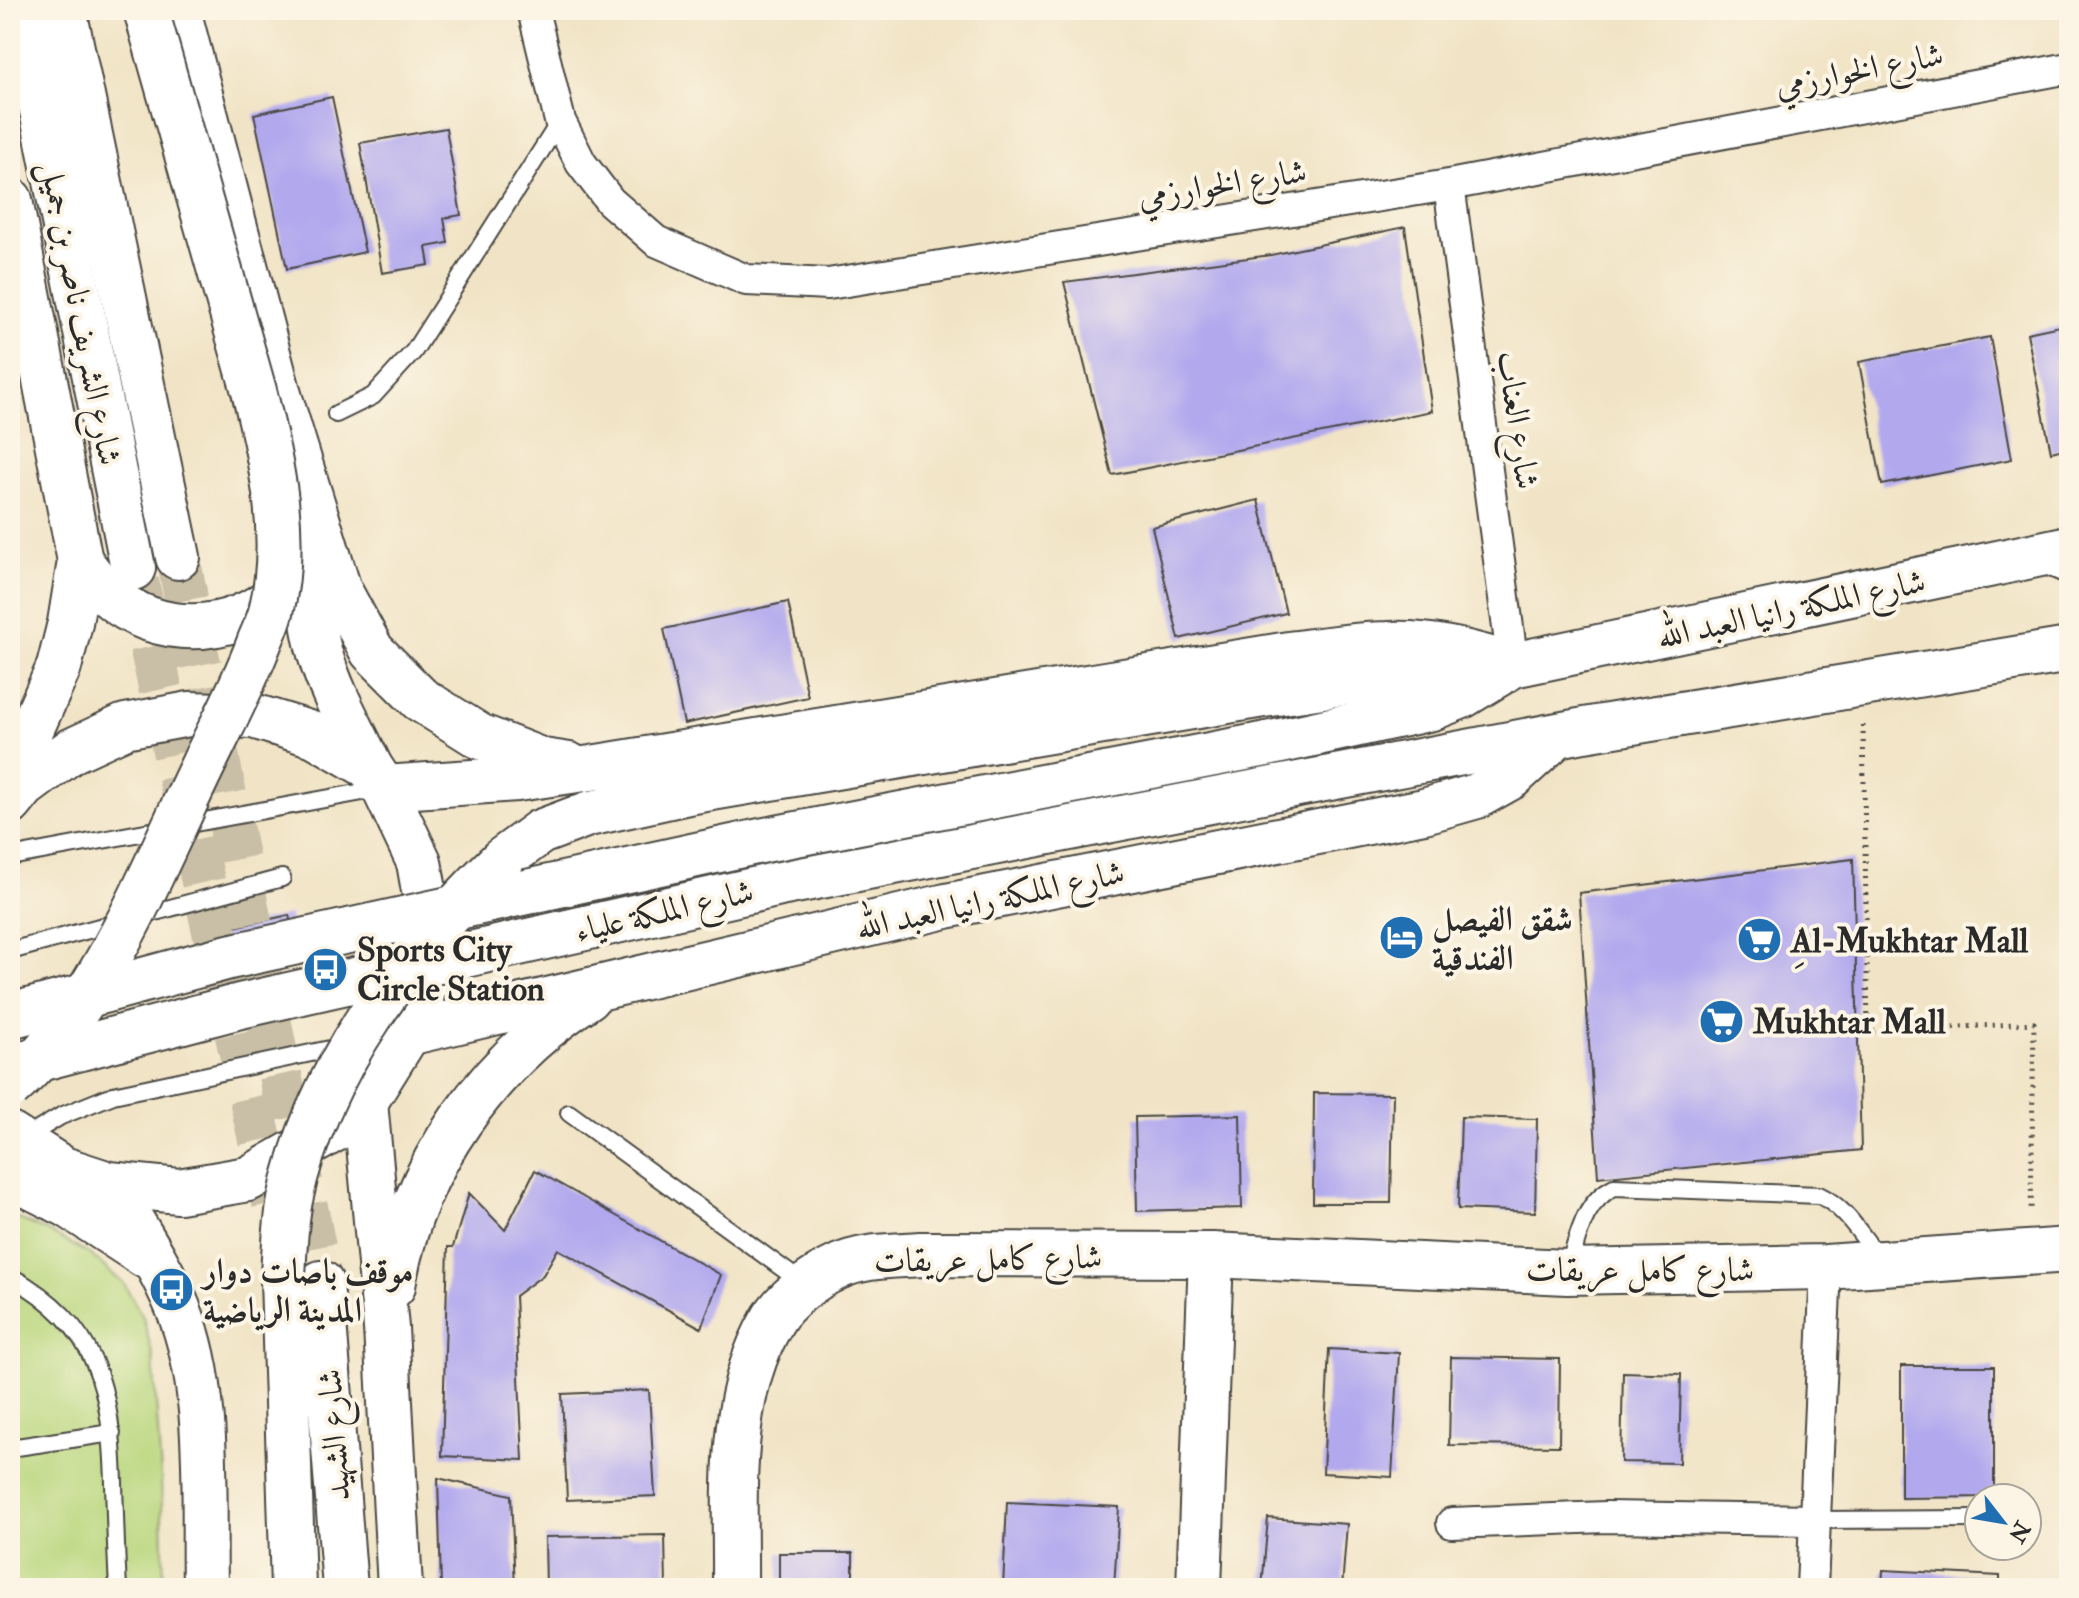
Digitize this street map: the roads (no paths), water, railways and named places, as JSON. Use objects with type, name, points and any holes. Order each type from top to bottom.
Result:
[{"type":"main road","name":"شارع الشريف ناصر بن جميل","points":[[22,10],[133,568]]},
{"type":"main road","name":"شارع الشريف ناصر بن جميل","points":[[64,10],[178,557]]},
{"type":"main road","points":[[10,1087],[36,1065],[66,1028],[115,947],[246,677],[271,614],[279,558],[277,506],[262,421],[146,10]]},
{"type":"main road","points":[[178,10],[279,395],[339,590],[372,651],[420,699],[479,736],[543,761],[591,768]]},
{"type":"main road","points":[[10,200],[16,257],[80,561],[59,667],[10,777]]},
{"type":"main road","points":[[12,1149],[109,1184],[179,1191],[248,1179],[337,1128],[365,1102],[393,1036],[420,1004],[419,862],[337,698],[320,655],[311,616],[304,550],[279,395]]},
{"type":"main road","name":"شارع الملكة رانيا العبد الله","points":[[1267,744],[1432,708],[1462,696],[1513,665],[2069,548]]},
{"type":"main road","points":[[80,561],[101,588],[128,609],[149,620],[195,627],[218,624],[258,609],[287,584],[304,550]]},
{"type":"main road","name":"شارع الملكة رانيا العبد الله","points":[[377,777],[517,779],[1289,654],[1388,643],[1430,645],[1513,665]]},
{"type":"main road","name":"شارع الملكة رانيا العبد الله","points":[[1277,788],[1584,730],[2069,650]]},
{"type":"main road","points":[[293,1588],[283,1279],[290,1202],[299,1163],[336,1076],[393,982],[454,908],[502,860],[540,832],[588,814],[688,792],[1257,696],[1348,682],[1513,665]]},
{"type":"main road","points":[[10,803],[24,786],[71,751],[125,726],[189,714],[253,716],[315,735],[377,777]]},
{"type":"main road","name":"شارع الملكة رانيا العبد الله","points":[[393,1036],[946,906],[1424,811],[1477,796],[1511,777],[1555,737]]},
{"type":"main road","name":"شارع الملكة علياء","points":[[10,1016],[229,957],[765,840],[1267,744]]},
{"type":"main road","name":"شارع الملكة علياء","points":[[10,1066],[240,1006],[780,884],[1277,788]]},
{"type":"main road","points":[[386,1328],[396,1268],[413,1210],[438,1155],[471,1104],[510,1058],[555,1018],[606,984]]},
{"type":"main road","points":[[365,1102],[386,1328],[400,1588]]},
{"type":"main road","points":[[12,1149],[68,1205],[157,1263]]},
{"type":"main road","points":[[109,1184],[157,1263],[178,1309],[192,1358],[201,1409],[205,1588]]},
{"type":"main road","name":"شارع كامل عريقات","points":[[735,1588],[737,1439],[749,1373],[772,1320],[805,1285],[838,1266],[876,1257],[920,1254],[1211,1255],[1567,1272],[1826,1267],[2049,1252]]},
{"type":"main road","points":[[1199,1588],[1211,1255]]},
{"type":"main road","name":"شارع الشهيد","points":[[307,1588],[307,1285],[345,1588]]},
{"type":"street","name":"شارع الخوارزمي","points":[[533,10],[560,121],[581,163],[610,201],[656,241],[746,280],[828,284],[1449,185],[2069,68]]},
{"type":"street","name":"شارع العناب","points":[[1449,185],[1513,665]]},
{"type":"street","points":[[1812,1588],[1826,1267]]},
{"type":"street","points":[[1452,1523],[1606,1517],[1814,1520]]},
{"type":"lane","points":[[336,414],[373,396],[414,351],[560,121]]},
{"type":"lane","points":[[2028,559],[2069,576]]},
{"type":"lane","points":[[10,857],[377,777]]},
{"type":"lane","points":[[10,951],[282,878]]},
{"type":"lane","points":[[10,1051],[296,976]]},
{"type":"lane","points":[[12,1149],[61,1116],[113,1095],[393,1036]]},
{"type":"lane","points":[[569,1113],[805,1285]]},
{"type":"lane","points":[[1567,1272],[1586,1213],[1603,1192],[1614,1187],[1819,1195],[1842,1211],[1884,1263]]},
{"type":"lane","points":[[10,1276],[36,1291],[67,1319],[90,1354],[106,1392],[112,1433],[118,1588]]},
{"type":"lane","points":[[10,1448],[112,1433]]},
{"type":"lane","points":[[1814,1520],[1963,1519]]},
{"type":"tunnel","points":[[178,557],[321,1283]]},
{"type":"tunnel","points":[[137,582],[274,1203]]},
{"type":"place","name":"شقق الفيصل الفندقية","points":[[1401,938]]},
{"type":"place","name":"ِAl-Mukhtar Mall","points":[[1760,940]]},
{"type":"place","name":"Sports City Circle Station","points":[[326,969]]},
{"type":"place","name":"Mukhtar Mall","points":[[1722,1021]]},
{"type":"place","name":"موقف باصات دوار المدينة الرياضية","points":[[172,1290]]}]
